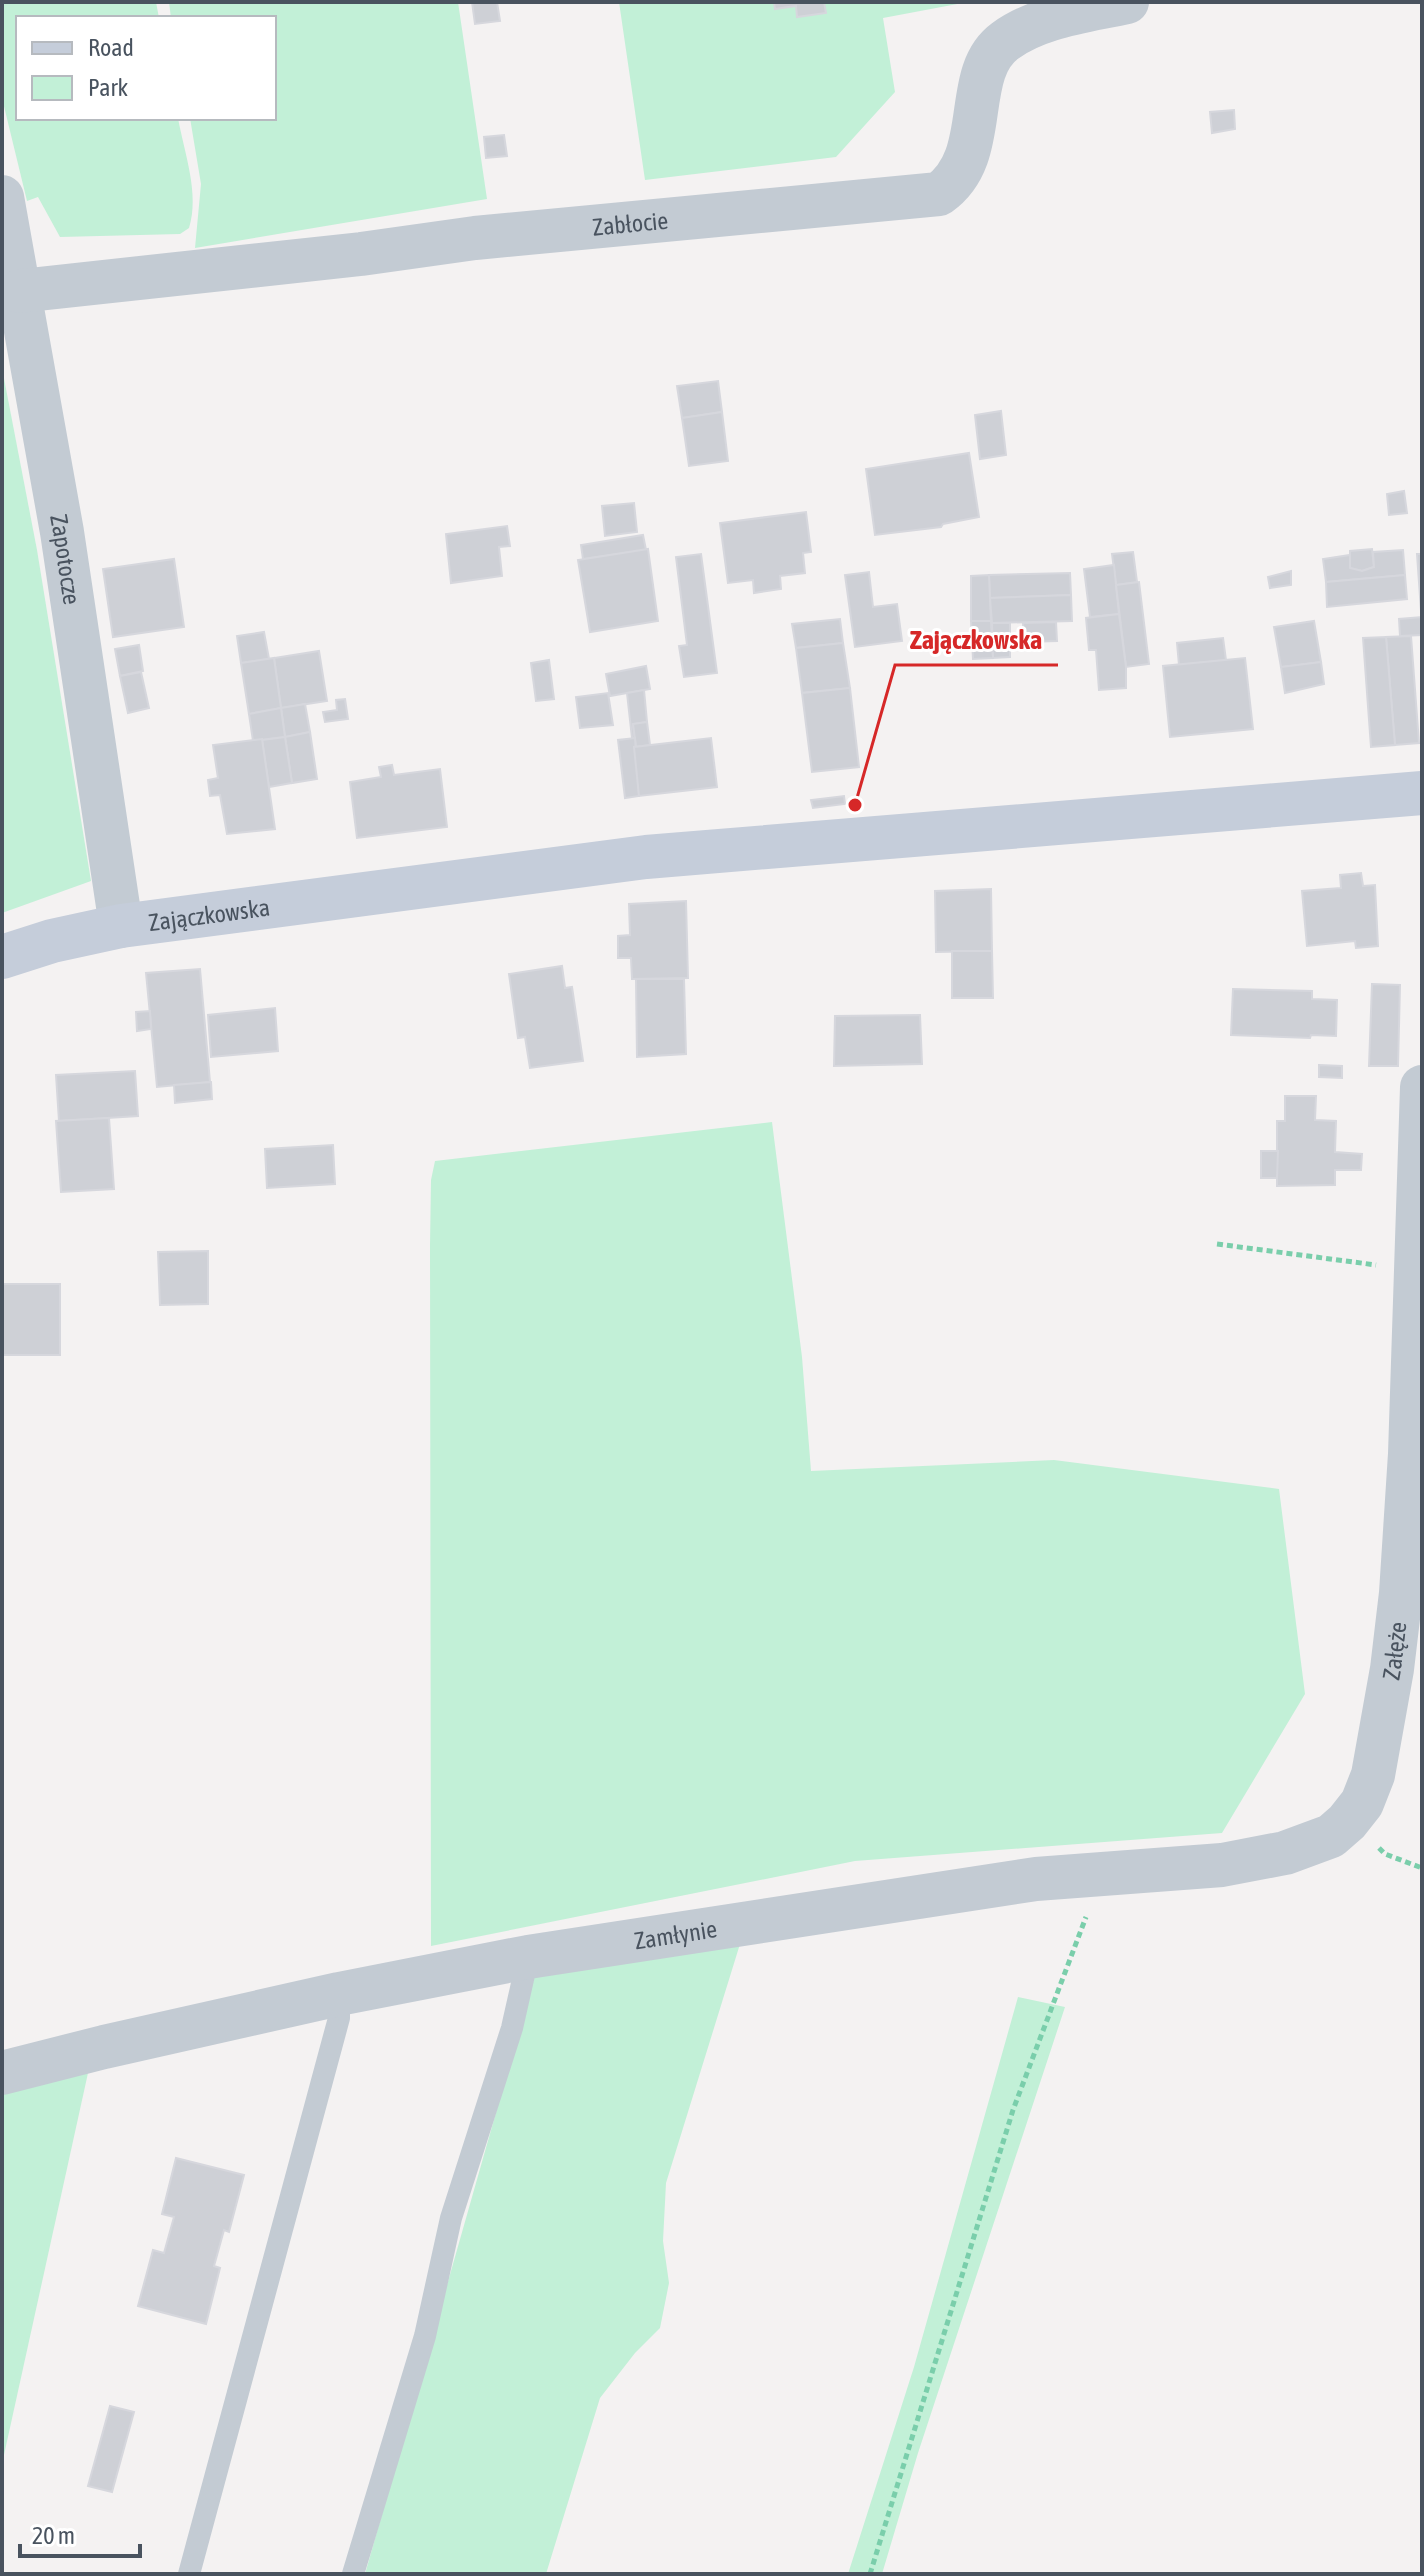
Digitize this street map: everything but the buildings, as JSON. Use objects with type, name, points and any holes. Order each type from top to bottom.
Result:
[{"type":"main road","name":"Zajączkowska","points":[[2,957],[52,941],[121,926],[646,857],[1422,793]]},
{"type":"street","name":"Zabłocie","points":[[20,291],[361,254],[475,238],[939,194],[950,186],[963,167],[973,140],[977,105],[988,59],[1003,43],[1042,22],[1127,2]]},
{"type":"street","name":"Zapotocze","points":[[2,197],[62,532],[121,926]]},
{"type":"street","name":"Załęże","points":[[1347,1822],[1362,1803],[1373,1775],[1392,1669],[1406,1532],[1422,1087]]},
{"type":"street","name":"Zamłynie","points":[[2,2073],[339,1994],[528,1957],[1036,1879],[1222,1865],[1260,1859],[1315,1843],[1331,1836],[1347,1822]]},
{"type":"lane","points":[[353,2574],[425,2336],[451,2218],[512,2028],[528,1957]]},
{"type":"lane","points":[[189,2574],[339,2018],[339,1994]]},
{"type":"path","points":[[1217,1244],[1416,1270]]},
{"type":"path","points":[[870,2574],[1013,2110],[1090,1907],[1110,1875]]},
{"type":"green space","points":[[2,2],[156,2],[159,16],[16,16],[16,120],[178,120],[192,187],[189,228],[180,234],[60,237],[38,197],[27,201],[2,98]]},
{"type":"green space","points":[[169,2],[458,2],[487,199],[195,248],[201,184],[190,120],[276,120],[276,16],[171,16]]},
{"type":"green space","points":[[619,2],[968,2],[883,18],[895,92],[836,157],[645,180]]},
{"type":"green space","points":[[2,368],[37,550],[91,881],[2,913]]},
{"type":"green space","points":[[772,1122],[802,1357],[811,1471],[1054,1460],[1279,1489],[1305,1694],[1222,1833],[855,1861],[431,1946],[430,1245],[431,1180],[435,1161]]},
{"type":"green space","points":[[740,1944],[666,2183],[663,2241],[669,2283],[660,2328],[635,2353],[600,2398],[546,2574],[365,2574],[537,1968]]},
{"type":"green space","points":[[1018,1997],[1065,2007],[918,2453],[882,2574],[848,2574],[914,2367]]},
{"type":"green space","points":[[88,2073],[2,2464],[2,2092]]},
{"type":"place","name":"Zajączkowska","points":[[855,805]]}]
